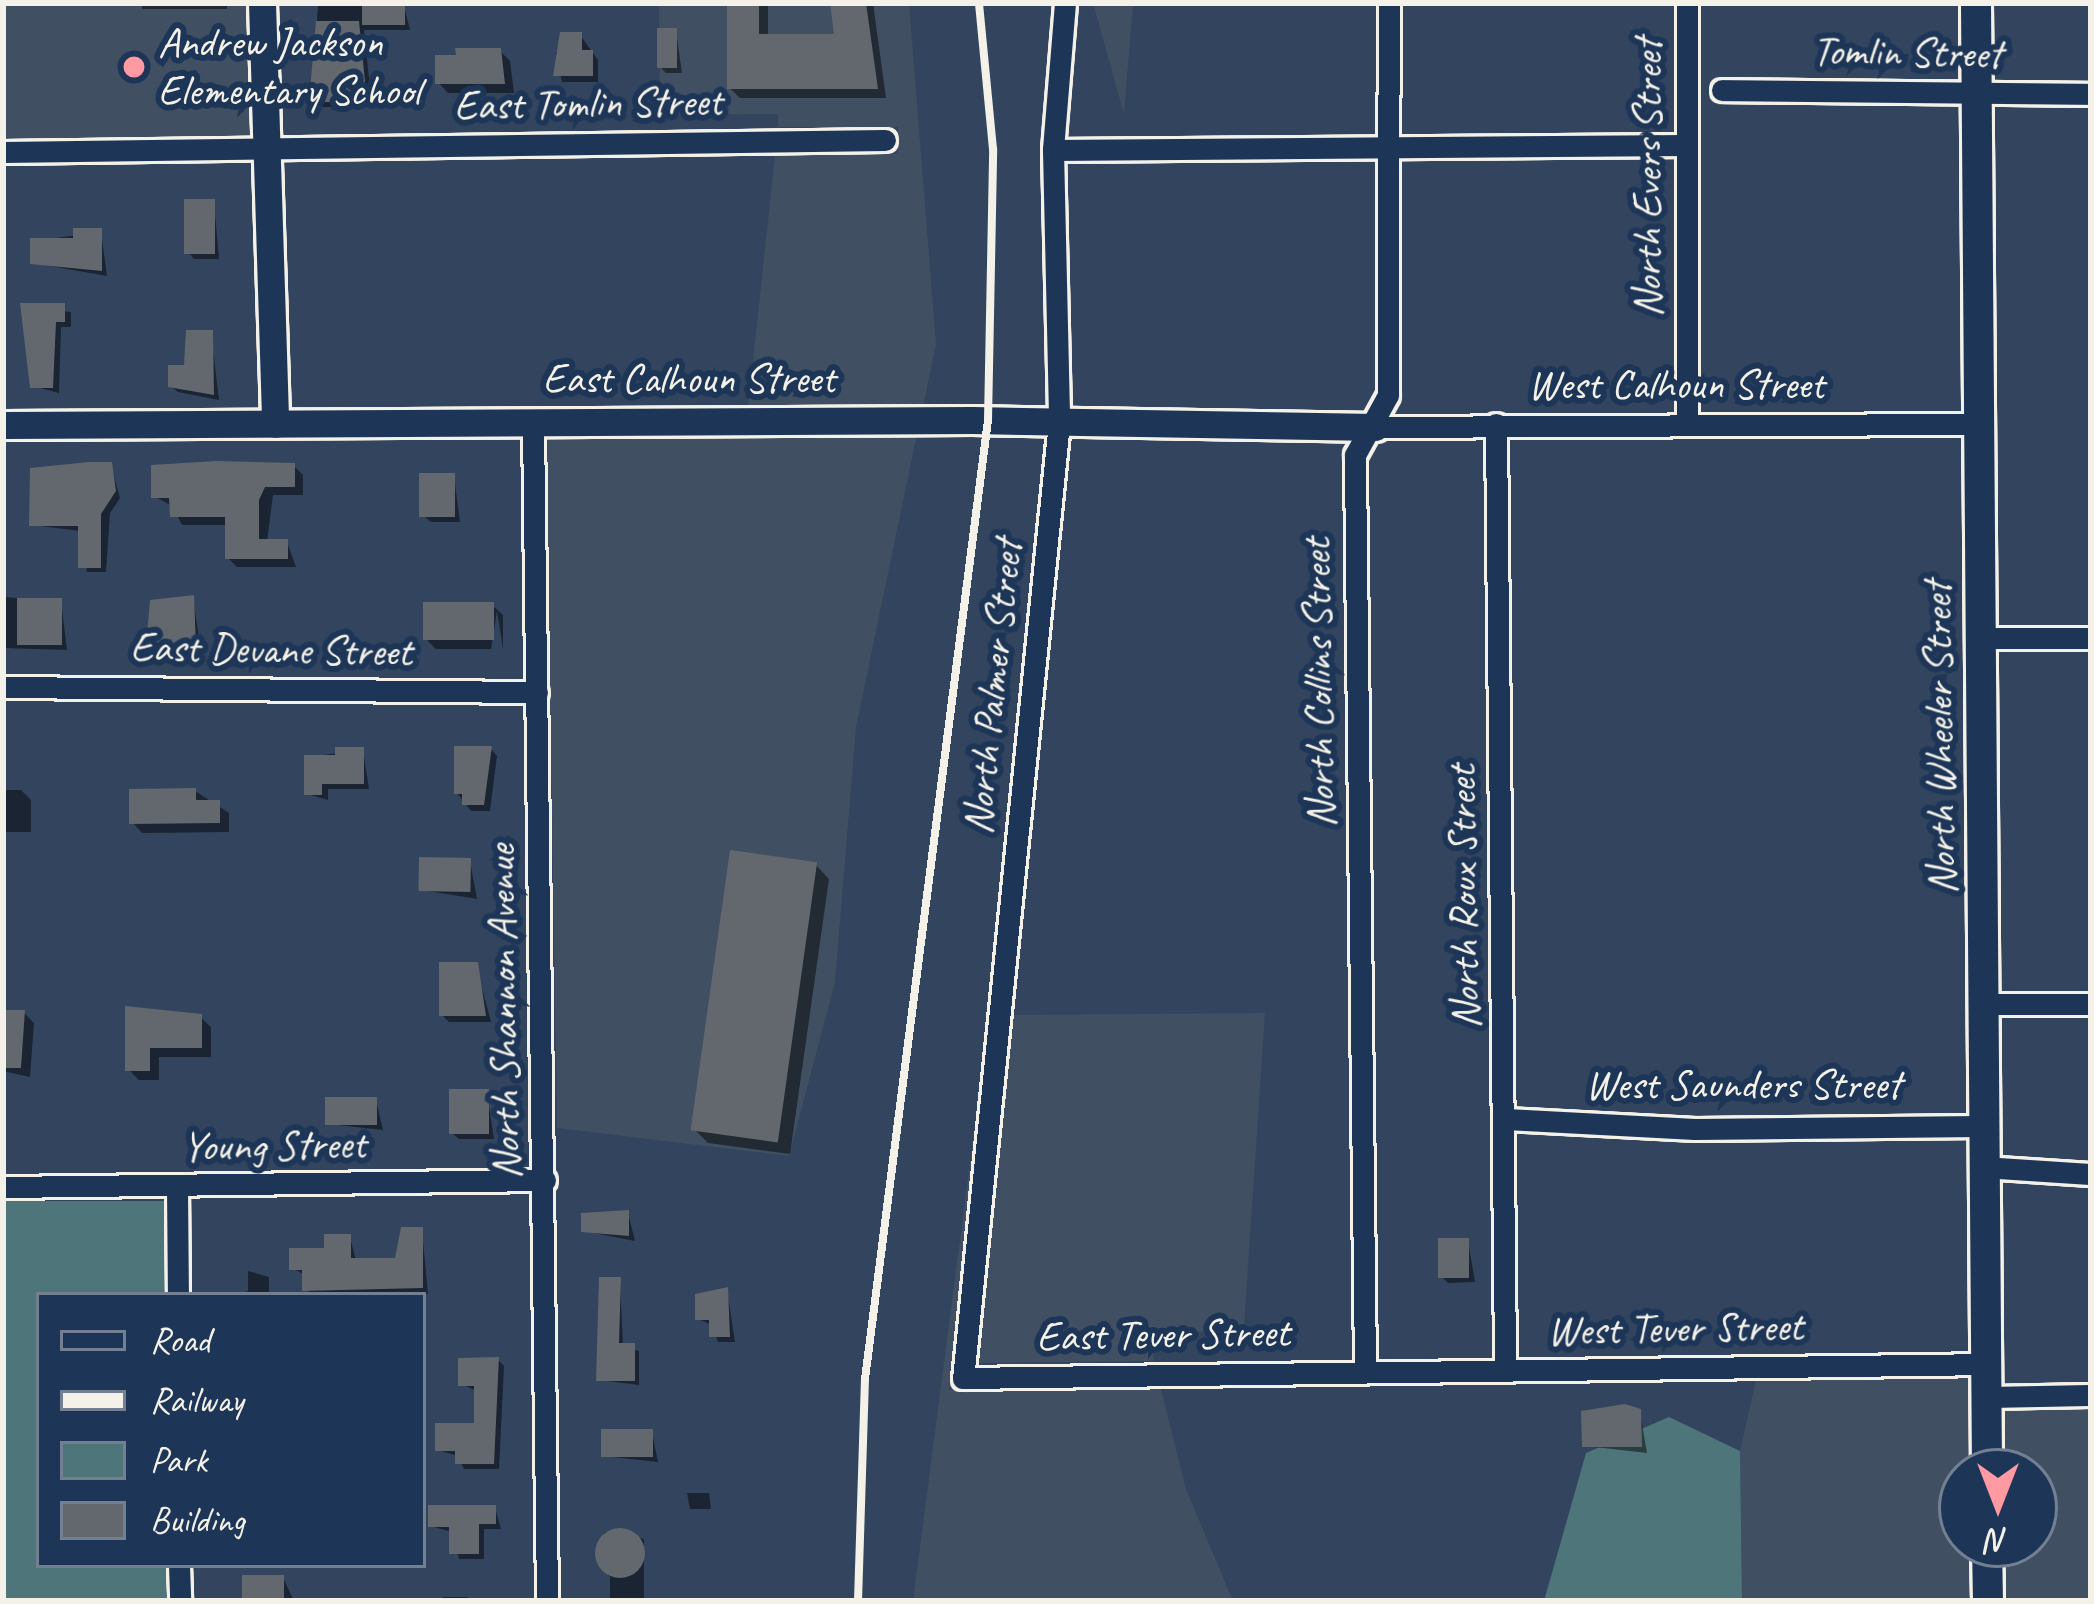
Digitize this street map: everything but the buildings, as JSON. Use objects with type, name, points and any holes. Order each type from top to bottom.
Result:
[{"type":"main road","name":"North Wheeler Street","points":[[1976,3],[1985,1004],[1980,1126],[1987,1448]]},
{"type":"main road","points":[[1988,1568],[1988,1601]]},
{"type":"street","points":[[262,3],[275,424]]},
{"type":"street","name":"North Palmer Street","points":[[963,1378],[1059,422],[1053,150],[1065,3]]},
{"type":"street","name":"North Collins Street","points":[[1365,1371],[1355,455],[1376,427],[1388,395],[1389,3]]},
{"type":"street","name":"North Evers Street","points":[[1687,3],[1687,424]]},
{"type":"street","name":"Tomlin Street","points":[[1722,89],[2091,94]]},
{"type":"street","name":"East Tomlin Street","points":[[3,152],[886,140]]},
{"type":"street","points":[[1053,150],[1390,142],[1687,145]]},
{"type":"street","name":"East Calhoun Street","points":[[3,425],[533,421],[1376,427]]},
{"type":"street","name":"North Shannon Avenue","points":[[533,421],[548,1601]]},
{"type":"street","name":"North Roux Street","points":[[1496,424],[1505,1370]]},
{"type":"street","name":"West Calhoun Street","points":[[1376,427],[1977,424]]},
{"type":"street","points":[[1980,638],[2091,638]]},
{"type":"street","name":"East Devane Street","points":[[3,687],[537,692]]},
{"type":"street","points":[[1985,1004],[2091,1004]]},
{"type":"street","name":"West Saunders Street","points":[[1506,1119],[1695,1129],[1980,1126]]},
{"type":"street","points":[[1982,1167],[2091,1174]]},
{"type":"street","name":"Young Street","points":[[3,1187],[545,1180]]},
{"type":"street","points":[[177,1187],[178,1292]]},
{"type":"street","name":"West Tever Street","points":[[1365,1371],[1986,1364]]},
{"type":"street","name":"East Tever Street","points":[[963,1378],[1365,1371]]},
{"type":"street","points":[[1987,1397],[2091,1395]]},
{"type":"street","points":[[179,1568],[179,1601]]},
{"type":"shaded area","name":"Andrew Jackson Elementary School","points":[[3,3],[262,3],[262,151],[3,151]]},
{"type":"shaded area","points":[[659,3],[909,3],[936,344],[923,407],[748,407],[775,155],[897,154],[898,127],[778,127],[778,114],[660,115]]},
{"type":"shaded area","points":[[1093,3],[1133,3],[1124,114]]},
{"type":"shaded area","points":[[917,434],[856,727],[835,982],[789,1156],[557,1128],[546,435]]},
{"type":"shaded area","points":[[1265,1013],[1244,1326],[1150,1338],[1154,1361],[976,1363],[1014,1015]]},
{"type":"shaded area","points":[[976,1117],[949,1390],[1161,1389],[1186,1489],[1233,1601],[913,1601]]},
{"type":"shaded area","points":[[1974,1378],[1975,1448],[1938,1448],[1938,1568],[1975,1568],[1976,1601],[1742,1601],[1740,1451],[1756,1380]]},
{"type":"shaded area","points":[[2091,1409],[2091,1601],[2000,1601],[2000,1568],[2058,1568],[2058,1448],[1999,1448],[1999,1411]]},
{"type":"green space","points":[[3,1201],[165,1201],[166,1292],[36,1292],[36,1568],[167,1568],[167,1601],[3,1601]]},
{"type":"green space","points":[[1669,1417],[1740,1451],[1742,1601],[1544,1601],[1586,1453]]},
{"type":"railway","points":[[858,1601],[865,1379],[988,420],[993,149],[979,3]]},
{"type":"place","name":"Andrew Jackson Elementary School","points":[[134,67]]}]
